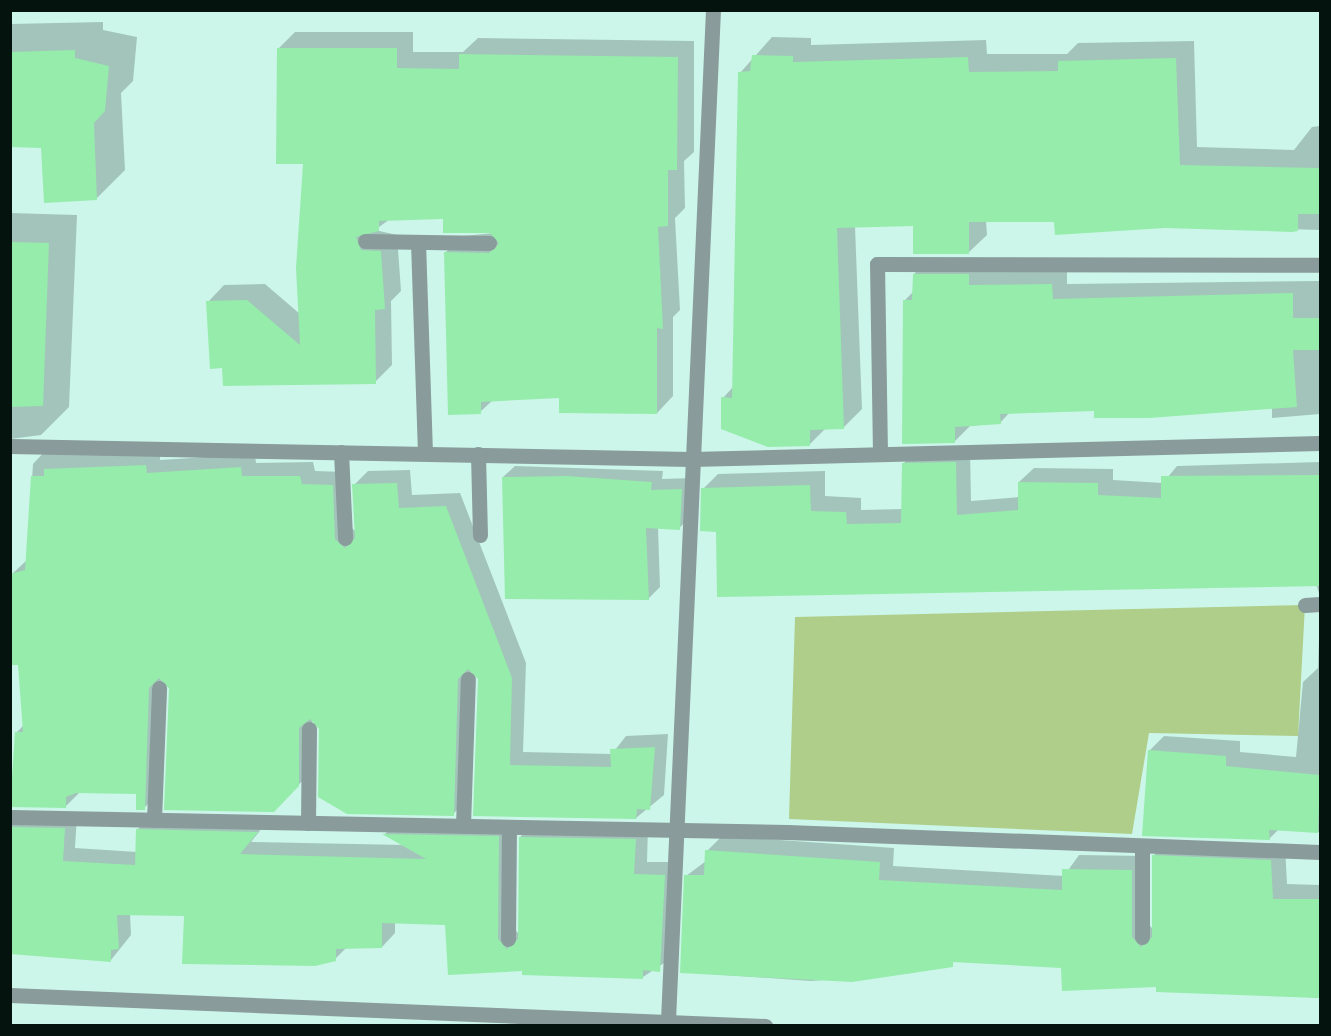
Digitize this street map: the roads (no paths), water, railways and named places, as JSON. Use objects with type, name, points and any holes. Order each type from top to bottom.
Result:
[{"type":"street","points":[[668,1020],[713,10]]},
{"type":"street","points":[[364,241],[489,243]]},
{"type":"street","points":[[418,242],[425,453]]},
{"type":"street","points":[[880,454],[877,264],[1320,265]]},
{"type":"street","points":[[10,446],[692,459],[1320,442]]},
{"type":"street","points":[[341,452],[345,538]]},
{"type":"street","points":[[478,454],[480,535]]},
{"type":"street","points":[[463,826],[468,679]]},
{"type":"street","points":[[154,820],[159,688]]},
{"type":"street","points":[[308,823],[309,729]]},
{"type":"street","points":[[10,817],[678,831],[1320,852]]},
{"type":"street","points":[[508,939],[509,828]]},
{"type":"street","points":[[1142,846],[1142,937]]},
{"type":"street","points":[[10,995],[668,1020],[765,1026]]}]
